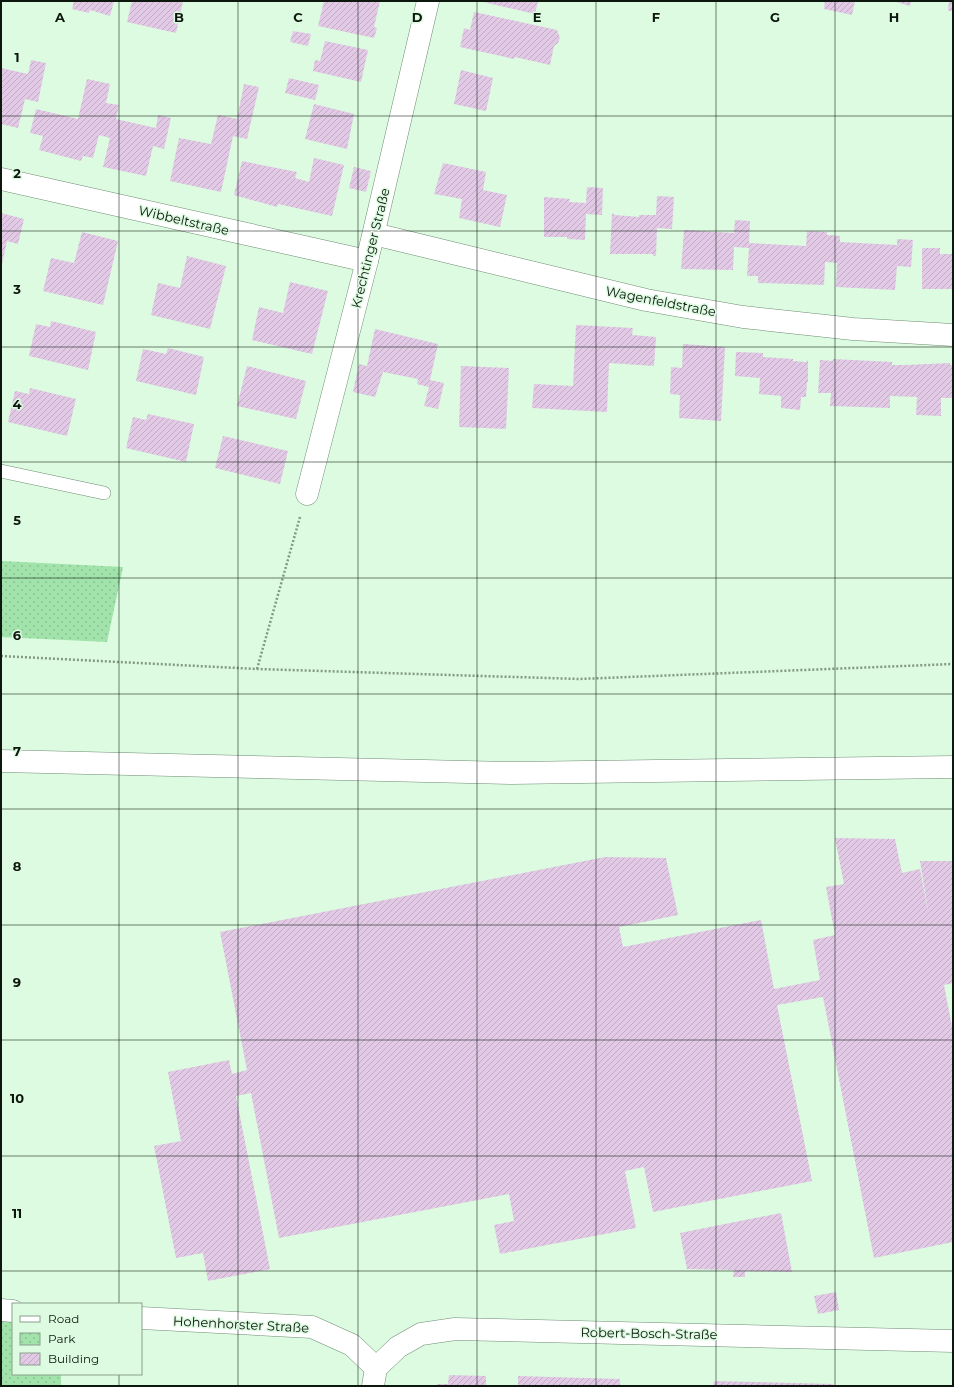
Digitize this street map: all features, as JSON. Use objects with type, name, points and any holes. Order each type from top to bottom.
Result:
[{"type":"street","name":"Krechtinger Straße","points":[[308,494],[374,234],[428,1]]},
{"type":"street","name":"Wibbeltstraße","points":[[1,179],[367,261]]},
{"type":"street","name":"Wagenfeldstraße","points":[[374,234],[646,300],[742,317],[853,329],[953,335]]},
{"type":"street","points":[[1,761],[512,773],[953,767]]},
{"type":"street","points":[[1,1310],[12,1311]]},
{"type":"street","name":"Hohenhorster Straße","points":[[142,1318],[312,1327],[352,1345],[375,1377]]},
{"type":"street","name":"Robert-Bosch-Straße","points":[[375,1377],[398,1348],[421,1334],[455,1328],[953,1341]]},
{"type":"lane","points":[[1,471],[104,493]]},
{"type":"path","points":[[257,669],[308,494]]},
{"type":"path","points":[[1,656],[257,669],[580,679],[953,664]]},
{"type":"green space","points":[[1,561],[123,567],[107,642],[1,637]]},
{"type":"green space","points":[[1,1315],[12,1316],[12,1375],[61,1375],[61,1386],[1,1386]]},
{"type":"building","points":[[74,1],[114,1],[110,16],[90,10],[89,13],[72,9]]},
{"type":"building","points":[[132,1],[183,1],[176,33],[127,22]]},
{"type":"building","points":[[324,1],[380,1],[374,27],[377,28],[374,38],[318,26]]},
{"type":"building","points":[[479,1],[538,1],[535,14]]},
{"type":"building","points":[[825,1],[855,1],[852,15],[824,9]]},
{"type":"building","points":[[893,1],[911,1],[910,6]]},
{"type":"building","points":[[949,1],[953,1],[953,11],[948,11]]},
{"type":"building","points":[[474,12],[557,30],[560,38],[558,43],[554,46],[550,65],[460,47],[464,28],[470,30]]},
{"type":"building","points":[[293,31],[311,34],[308,46],[290,42]]},
{"type":"building","points":[[325,41],[368,50],[361,82],[313,71],[315,60],[320,61]]},
{"type":"building","points":[[31,60],[46,63],[38,102],[25,99],[18,128],[1,124],[1,68],[28,74]]},
{"type":"building","points":[[461,70],[493,78],[486,111],[454,104]]},
{"type":"building","points":[[289,78],[319,85],[315,100],[285,93]]},
{"type":"building","points":[[87,79],[110,84],[106,103],[119,105],[116,119],[156,128],[158,115],[171,118],[164,149],[153,146],[146,176],[103,167],[110,138],[99,135],[93,158],[83,156],[81,161],[39,150],[43,136],[30,133],[36,109],[78,119]]},
{"type":"building","points":[[244,84],[259,87],[247,139],[233,136],[221,192],[170,181],[179,138],[211,144],[218,115],[237,119]]},
{"type":"building","points":[[314,104],[354,114],[347,149],[305,139]]},
{"type":"building","points":[[314,158],[344,165],[332,216],[278,204],[277,207],[234,195],[242,161],[297,172],[295,178],[309,182]]},
{"type":"building","points":[[443,163],[486,172],[483,190],[507,195],[500,227],[459,218],[462,199],[434,194]]},
{"type":"building","points":[[354,167],[371,171],[366,192],[349,188]]},
{"type":"building","points":[[587,187],[603,188],[602,215],[586,214],[585,240],[567,239],[567,237],[544,237],[544,197],[570,199],[569,202],[586,203]]},
{"type":"building","points":[[657,196],[674,197],[672,229],[657,228],[656,256],[653,256],[653,254],[610,254],[612,213],[615,215],[639,217],[639,215],[656,215]]},
{"type":"building","points":[[1,213],[24,219],[18,244],[7,241],[2,264]]},
{"type":"building","points":[[735,220],[750,221],[749,243],[806,246],[807,231],[827,232],[827,235],[840,236],[840,242],[897,245],[897,239],[913,240],[911,267],[897,266],[895,290],[836,287],[837,263],[825,262],[824,285],[758,283],[758,276],[747,276],[749,248],[734,247],[733,270],[681,269],[684,230],[734,233]]},
{"type":"building","points":[[82,232],[118,241],[103,305],[43,291],[51,258],[74,263]]},
{"type":"building","points":[[922,248],[940,248],[940,254],[953,254],[953,289],[922,289]]},
{"type":"building","points":[[187,256],[226,266],[210,329],[151,315],[158,283],[180,288]]},
{"type":"building","points":[[290,282],[328,291],[312,354],[252,340],[259,307],[283,313]]},
{"type":"building","points":[[51,321],[96,332],[88,370],[29,356],[36,324],[50,327]]},
{"type":"building","points":[[576,325],[633,328],[632,335],[656,337],[654,366],[609,363],[607,412],[532,408],[534,384],[573,386]]},
{"type":"building","points":[[375,329],[438,344],[430,380],[444,383],[438,409],[424,406],[429,387],[417,384],[418,379],[383,372],[375,397],[353,392],[359,364],[367,366]]},
{"type":"building","points":[[683,344],[725,347],[721,421],[679,418],[680,395],[670,394],[671,367],[682,368]]},
{"type":"building","points":[[168,348],[204,357],[196,395],[136,381],[143,349],[166,354]]},
{"type":"building","points":[[736,352],[763,353],[763,357],[793,359],[793,361],[806,362],[808,360],[806,397],[801,397],[800,410],[781,408],[781,396],[759,394],[760,378],[735,376]]},
{"type":"building","points":[[833,359],[892,362],[892,365],[950,363],[950,365],[953,365],[953,398],[941,398],[941,416],[916,415],[917,397],[890,396],[890,408],[830,406],[831,393],[818,393],[820,360],[833,361]]},
{"type":"building","points":[[247,366],[306,381],[296,419],[237,406]]},
{"type":"building","points":[[461,366],[509,368],[506,429],[459,427]]},
{"type":"building","points":[[30,388],[76,399],[67,436],[8,422],[15,391],[29,394]]},
{"type":"building","points":[[148,414],[194,424],[186,462],[126,448],[133,417],[146,420]]},
{"type":"building","points":[[223,436],[288,451],[280,484],[215,468]]},
{"type":"building","points":[[835,838],[895,839],[902,873],[920,869],[929,917],[920,861],[953,861],[953,983],[944,985],[953,1032],[953,1242],[874,1258],[823,997],[777,1005],[812,1181],[653,1212],[644,1167],[625,1171],[636,1228],[500,1254],[494,1225],[514,1221],[509,1194],[279,1238],[251,1093],[236,1096],[270,1269],[208,1281],[203,1253],[176,1258],[154,1146],[181,1141],[168,1072],[229,1060],[232,1074],[247,1070],[220,932],[605,857],[666,858],[678,915],[619,927],[623,947],[761,920],[774,989],[820,980],[813,940],[835,935],[826,887],[844,884]]},
{"type":"building","points":[[781,1213],[792,1272],[745,1271],[745,1277],[733,1277],[734,1270],[687,1269],[680,1233]]},
{"type":"building","points":[[836,1292],[839,1310],[818,1314],[814,1296]]},
{"type":"building","points":[[449,1375],[486,1376],[486,1386],[437,1386],[437,1384],[448,1384]]},
{"type":"building","points":[[518,1376],[620,1379],[620,1386],[518,1386]]},
{"type":"building","points":[[714,1381],[833,1384],[833,1386],[713,1386]]}]
